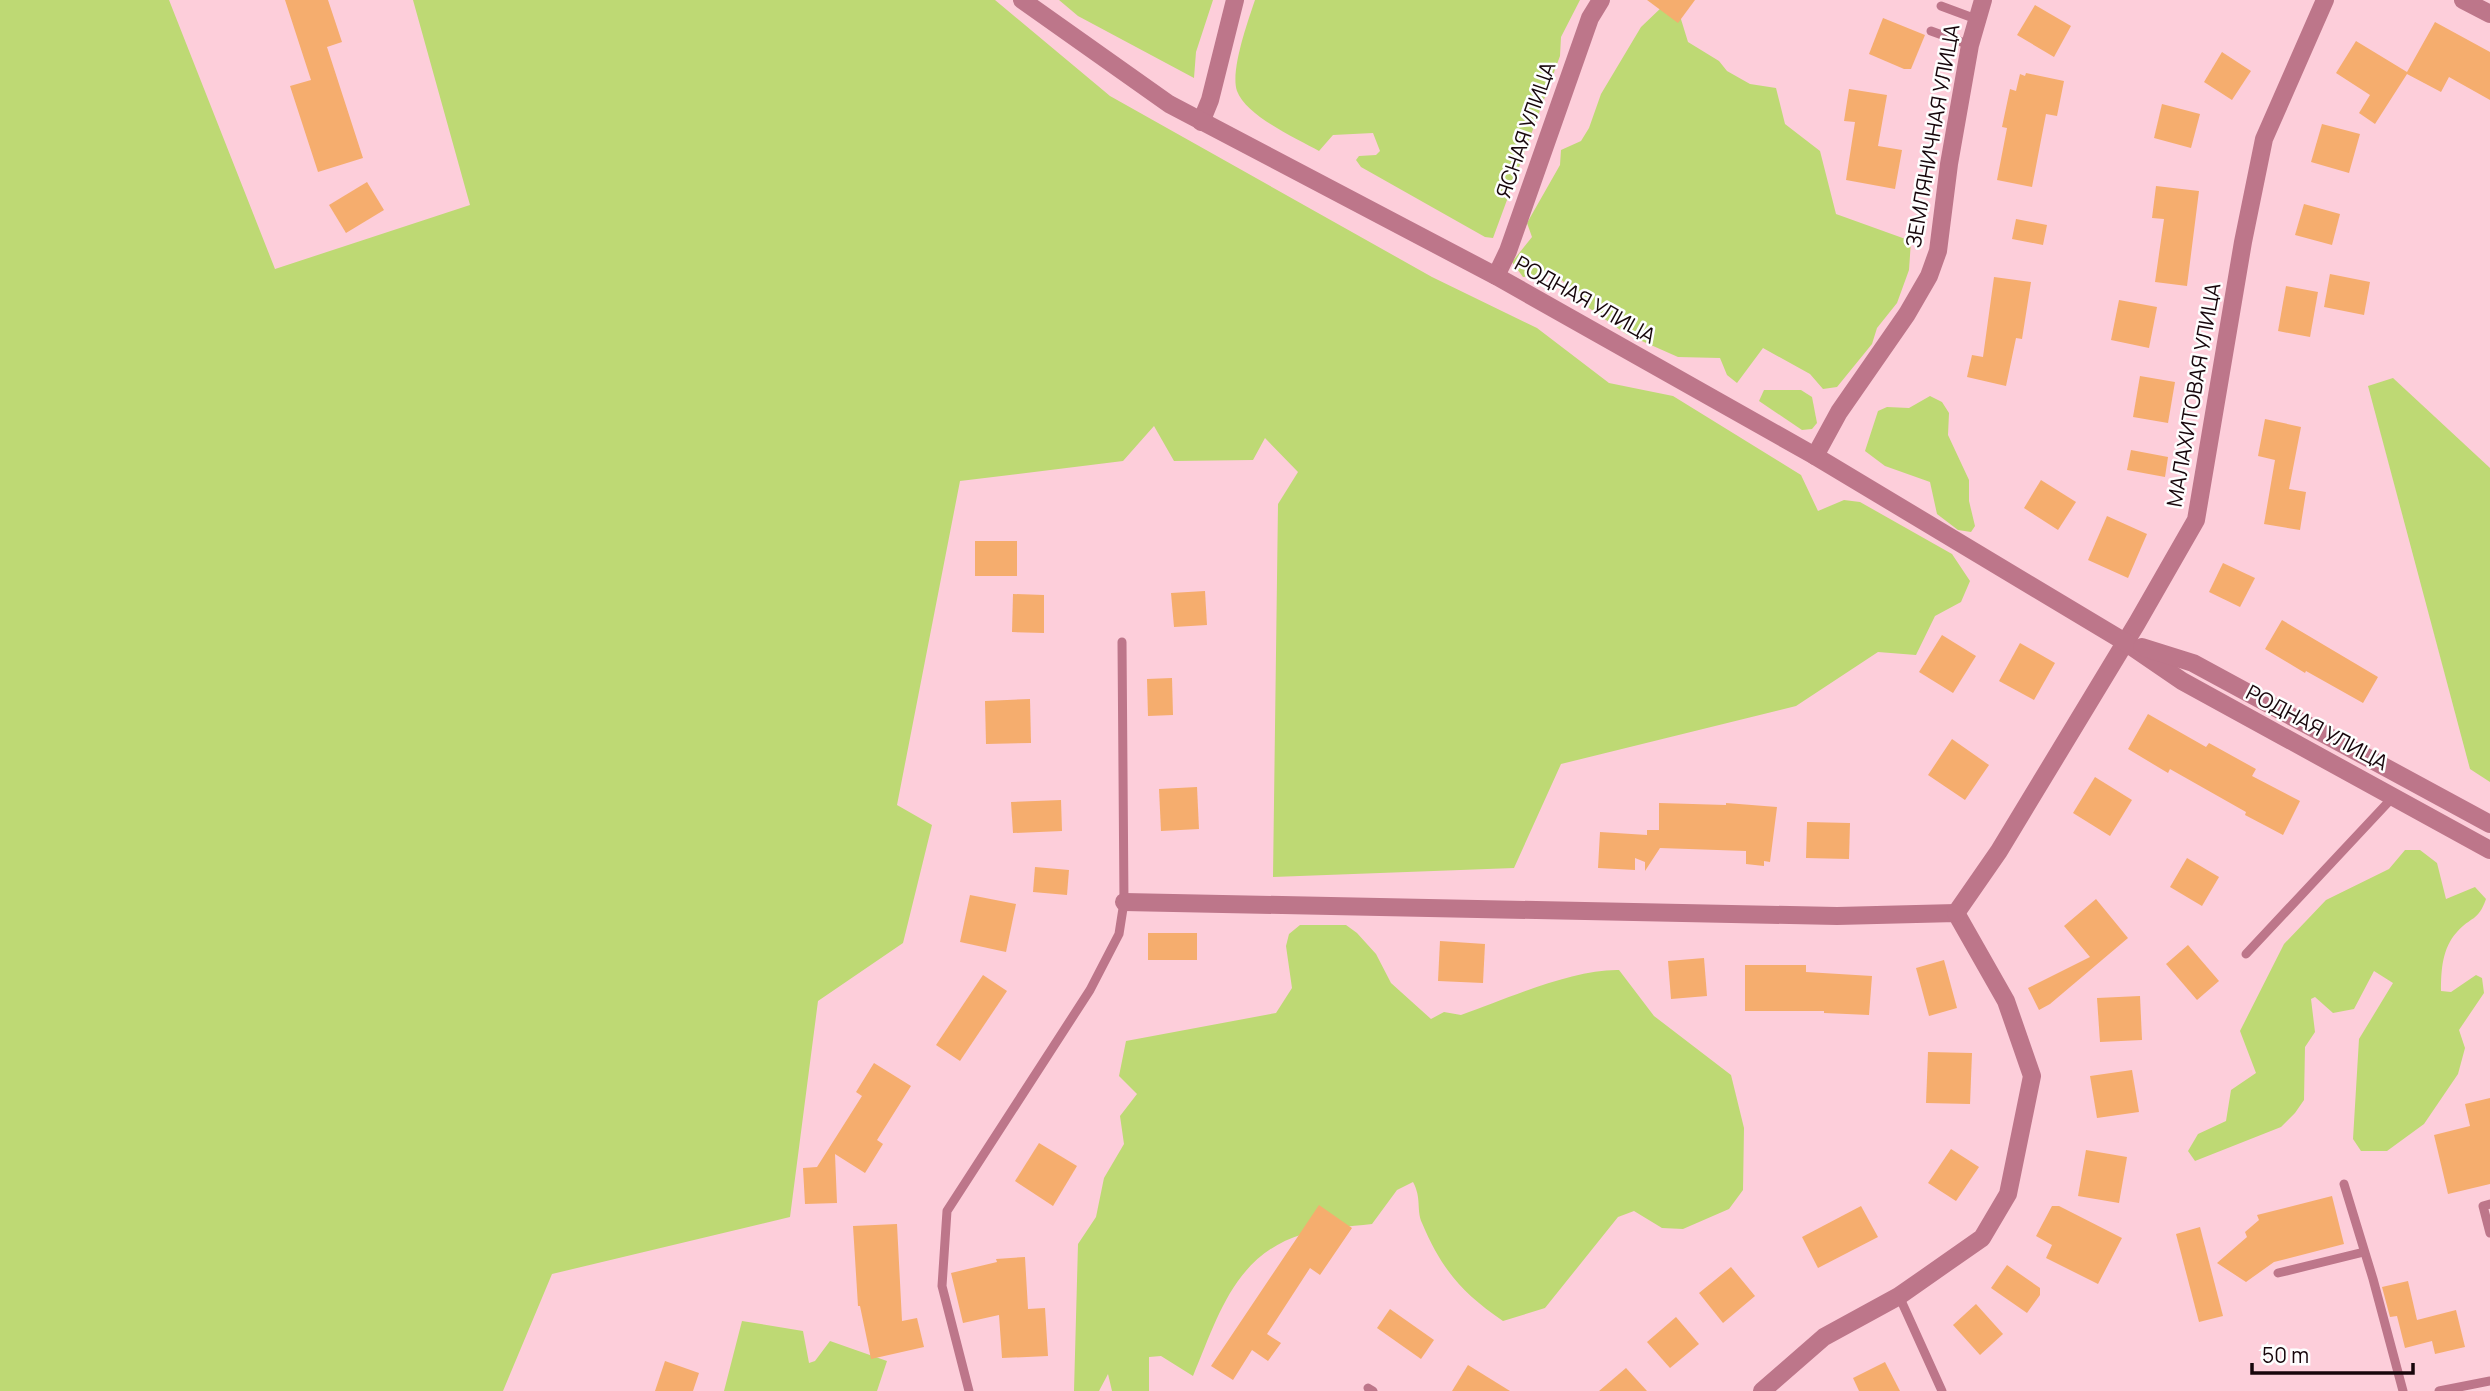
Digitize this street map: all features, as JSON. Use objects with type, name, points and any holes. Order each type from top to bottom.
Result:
[{"type":"street","name":"РОДНАЯ УЛИЦА","points":[[1022,0],[1169,104],[1496,276],[1815,456],[2125,642],[2182,681],[2490,850]]},
{"type":"street","points":[[1201,122],[1210,100],[1236,0]]},
{"type":"street","name":"ЯСНАЯ УЛИЦА","points":[[1496,276],[1508,251],[1590,18],[1601,0]]},
{"type":"street","name":"ЗЕМЛЯНИЧНАЯ УЛИЦА","points":[[1815,456],[1839,412],[1907,314],[1929,276],[1938,251],[1970,45],[1983,0]]},
{"type":"street","name":"МАЛАХИТОВАЯ УЛИЦА","points":[[1956,913],[1999,851],[2196,520],[2243,242],[2264,139],[2325,0]]},
{"type":"street","points":[[2463,0],[2490,14]]},
{"type":"street","name":"РОДНАЯ УЛИЦА","points":[[2125,642],[2193,663],[2490,824]]},
{"type":"street","points":[[1124,902],[1837,916],[1956,913],[2006,1001],[2032,1076],[2008,1194],[1982,1238],[1899,1296],[1824,1337],[1762,1391]]},
{"type":"lane","points":[[1941,6],[1976,19]]},
{"type":"lane","points":[[1931,32],[1970,45]]},
{"type":"lane","points":[[969,1391],[942,1286],[947,1211],[1090,990],[1119,934],[1124,902],[1122,642]]},
{"type":"lane","points":[[2246,954],[2394,796]]},
{"type":"lane","points":[[2344,1184],[2403,1391]]},
{"type":"lane","points":[[2490,1204],[2483,1206],[2490,1233]]},
{"type":"lane","points":[[2278,1273],[2364,1252]]},
{"type":"lane","points":[[1899,1296],[1942,1391]]},
{"type":"lane","points":[[2439,1391],[2490,1381]]},
{"type":"green space","points":[[0,0],[169,0],[275,269],[470,205],[413,0],[995,0],[1110,96],[1432,277],[1537,328],[1609,383],[1673,396],[1801,475],[1818,511],[1844,500],[1860,502],[1952,554],[1970,581],[1961,602],[1935,616],[1916,655],[1878,652],[1796,706],[1561,764],[1514,868],[1273,877],[1278,504],[1298,472],[1265,438],[1253,460],[1174,461],[1154,426],[1123,461],[960,481],[897,805],[932,825],[903,943],[818,1001],[790,1217],[552,1274],[503,1391],[0,1391]]},
{"type":"green space","points":[[1059,0],[1213,0],[1196,52],[1194,78],[1078,16]]},
{"type":"green space","points":[[1255,0],[1580,0],[1561,37],[1560,56],[1493,238],[1485,237],[1361,167],[1356,160],[1359,156],[1376,155],[1380,151],[1373,133],[1333,135],[1319,151],[1273,126],[1250,109],[1237,91],[1235,82],[1241,46]]},
{"type":"green space","points":[[1663,6],[1680,16],[1688,42],[1719,61],[1727,71],[1750,84],[1776,88],[1785,124],[1820,151],[1836,214],[1911,241],[1909,270],[1897,303],[1877,328],[1872,344],[1837,387],[1823,389],[1810,374],[1763,348],[1737,383],[1727,375],[1720,358],[1678,357],[1626,334],[1589,308],[1555,273],[1523,277],[1512,262],[1532,237],[1527,223],[1560,165],[1561,150],[1581,141],[1589,128],[1601,94],[1641,27]]},
{"type":"green space","points":[[2393,378],[2490,468],[2490,782],[2470,769],[2368,386]]},
{"type":"green space","points":[[1764,390],[1801,390],[1812,397],[1817,423],[1812,429],[1802,430],[1759,401]]},
{"type":"green space","points":[[1930,396],[1942,402],[1949,413],[1948,435],[1969,480],[1969,501],[1975,526],[1971,532],[1958,530],[1937,514],[1930,482],[1885,466],[1865,451],[1878,411],[1887,407],[1909,408]]},
{"type":"green space","points":[[2405,850],[2420,850],[2437,863],[2446,899],[2475,887],[2486,899],[2477,915],[2452,938],[2445,952],[2442,968],[2441,991],[2451,992],[2476,975],[2482,978],[2484,993],[2459,1030],[2465,1048],[2458,1074],[2424,1124],[2387,1151],[2361,1151],[2353,1139],[2359,1039],[2393,983],[2374,971],[2354,1009],[2333,1013],[2315,997],[2311,999],[2315,1032],[2305,1047],[2304,1100],[2295,1113],[2281,1127],[2195,1161],[2188,1151],[2198,1134],[2226,1121],[2231,1090],[2256,1073],[2240,1031],[2284,944],[2326,900],[2389,869]]},
{"type":"green space","points":[[1300,925],[1346,925],[1376,954],[1391,983],[1431,1019],[1444,1012],[1461,1015],[1581,974],[1619,970],[1654,1016],[1731,1075],[1744,1128],[1743,1190],[1729,1209],[1683,1229],[1662,1228],[1634,1211],[1618,1217],[1545,1308],[1503,1321],[1465,1290],[1437,1254],[1422,1223],[1413,1182],[1397,1190],[1372,1224],[1303,1234],[1279,1244],[1260,1257],[1244,1273],[1232,1291],[1193,1376],[1161,1356],[1149,1357],[1149,1391],[1112,1391],[1108,1374],[1099,1391],[1074,1391],[1078,1244],[1096,1217],[1104,1178],[1124,1144],[1120,1116],[1137,1094],[1119,1076],[1126,1041],[1276,1013],[1292,988],[1286,946],[1289,934]]},
{"type":"green space","points":[[742,1321],[803,1331],[809,1363],[815,1361],[830,1341],[887,1361],[877,1391],[724,1391]]},
{"type":"building","points":[[285,0],[328,0],[342,42],[327,47],[363,158],[318,172],[290,86],[311,80]]},
{"type":"building","points":[[1647,0],[1695,0],[1678,23]]},
{"type":"building","points":[[2035,5],[2071,26],[2054,57],[2017,35]]},
{"type":"building","points":[[1883,18],[1925,35],[1911,69],[1904,69],[1869,54]]},
{"type":"building","points":[[2435,22],[2490,52],[2490,100],[2449,77],[2441,92],[2407,74],[2375,124],[2359,113],[2370,95],[2336,73],[2356,41],[2407,72]]},
{"type":"building","points":[[2222,52],[2251,71],[2232,100],[2204,82]]},
{"type":"building","points":[[2026,73],[2064,81],[2057,116],[2046,114],[2032,187],[1997,180],[2007,128],[2002,127],[2010,89],[2016,91],[2020,74],[2025,76]]},
{"type":"building","points":[[1849,89],[1887,95],[1878,146],[1902,150],[1895,189],[1846,180],[1855,122],[1844,121]]},
{"type":"building","points":[[2162,104],[2200,114],[2191,148],[2154,138]]},
{"type":"building","points":[[2322,124],[2360,134],[2349,173],[2311,162]]},
{"type":"building","points":[[367,182],[384,210],[346,233],[329,205]]},
{"type":"building","points":[[2156,186],[2199,191],[2187,286],[2155,282],[2164,219],[2152,218]]},
{"type":"building","points":[[2304,204],[2340,214],[2332,245],[2295,235]]},
{"type":"building","points":[[2016,219],[2047,225],[2043,245],[2012,239]]},
{"type":"building","points":[[2330,274],[2370,282],[2364,315],[2324,307]]},
{"type":"building","points":[[1994,277],[2031,282],[2022,339],[2016,338],[2006,386],[1967,377],[1972,355],[1983,357]]},
{"type":"building","points":[[2286,286],[2318,292],[2310,337],[2278,331]]},
{"type":"building","points":[[2119,300],[2157,307],[2149,348],[2111,340]]},
{"type":"building","points":[[2140,376],[2175,382],[2168,423],[2133,417]]},
{"type":"building","points":[[2265,419],[2301,427],[2289,489],[2306,492],[2300,530],[2264,524],[2275,460],[2258,456]]},
{"type":"building","points":[[2131,450],[2168,457],[2165,477],[2127,470]]},
{"type":"building","points":[[2041,480],[2076,502],[2058,530],[2024,508]]},
{"type":"building","points":[[2107,516],[2147,534],[2128,578],[2088,560]]},
{"type":"building","points":[[975,541],[1017,541],[1017,576],[975,576]]},
{"type":"building","points":[[2223,563],[2255,578],[2240,607],[2209,592]]},
{"type":"building","points":[[1205,591],[1207,625],[1174,627],[1171,593]]},
{"type":"building","points":[[1013,594],[1044,595],[1044,633],[1012,632]]},
{"type":"building","points":[[2282,620],[2378,677],[2363,703],[2265,649]]},
{"type":"building","points":[[1942,635],[1976,656],[1953,693],[1919,672]]},
{"type":"building","points":[[2020,643],[2055,663],[2034,700],[1999,681]]},
{"type":"building","points":[[1172,678],[1173,715],[1148,716],[1147,679]]},
{"type":"building","points":[[1030,699],[1031,743],[986,744],[985,701]]},
{"type":"building","points":[[2148,714],[2206,747],[2209,743],[2256,769],[2252,776],[2300,801],[2283,835],[2170,769],[2168,773],[2128,749]]},
{"type":"building","points":[[1952,739],[1989,765],[1965,800],[1928,775]]},
{"type":"building","points":[[2095,777],[2132,800],[2110,836],[2073,813]]},
{"type":"building","points":[[1197,787],[1199,829],[1161,831],[1159,789]]},
{"type":"building","points":[[1061,800],[1062,831],[1013,833],[1011,802]]},
{"type":"building","points":[[1659,803],[1726,803],[1777,807],[1770,862],[1764,861],[1764,866],[1746,864],[1746,851],[1660,848],[1645,871],[1645,862],[1635,858],[1635,870],[1598,868],[1600,832],[1647,835],[1647,830],[1659,830]]},
{"type":"building","points":[[1807,822],[1850,823],[1849,859],[1806,858]]},
{"type":"building","points":[[2187,858],[2219,877],[2202,906],[2170,887]]},
{"type":"building","points":[[1035,867],[1069,870],[1067,895],[1033,892]]},
{"type":"building","points":[[970,895],[1016,904],[1006,952],[960,942]]},
{"type":"building","points":[[2096,899],[2128,938],[2050,1004],[2039,1010],[2028,988],[2090,957],[2064,926]]},
{"type":"building","points":[[1148,933],[1197,933],[1197,960],[1148,960]]},
{"type":"building","points":[[1440,941],[1485,944],[1483,983],[1438,981]]},
{"type":"building","points":[[2188,945],[2219,981],[2197,1000],[2166,964]]},
{"type":"building","points":[[1704,958],[1707,996],[1671,999],[1668,961]]},
{"type":"building","points":[[1944,960],[1957,1008],[1929,1016],[1916,968]]},
{"type":"building","points":[[1745,965],[1806,965],[1806,972],[1872,976],[1869,1015],[1824,1011],[1745,1011]]},
{"type":"building","points":[[983,975],[1007,991],[960,1061],[936,1045]]},
{"type":"building","points":[[2140,996],[2142,1040],[2100,1042],[2097,998]]},
{"type":"building","points":[[1928,1052],[1972,1053],[1970,1104],[1926,1103]]},
{"type":"building","points":[[874,1063],[911,1086],[877,1140],[883,1144],[865,1173],[835,1154],[837,1203],[805,1204],[803,1168],[817,1167],[862,1096],[856,1092]]},
{"type":"building","points":[[2132,1070],[2139,1112],[2097,1118],[2090,1076]]},
{"type":"building","points":[[2490,1098],[2490,1184],[2448,1194],[2434,1135],[2470,1126],[2465,1104]]},
{"type":"building","points":[[1039,1143],[1077,1166],[1053,1206],[1015,1181]]},
{"type":"building","points":[[1951,1149],[1979,1167],[1956,1201],[1928,1183]]},
{"type":"building","points":[[2086,1150],[2127,1157],[2119,1203],[2078,1196]]},
{"type":"building","points":[[2332,1196],[2344,1244],[2274,1262],[2246,1282],[2217,1263],[2247,1237],[2245,1232],[2259,1220],[2257,1215]]},
{"type":"building","points":[[1319,1205],[1352,1228],[1320,1275],[1310,1268],[1267,1334],[1281,1343],[1268,1361],[1252,1350],[1233,1380],[1211,1366]]},
{"type":"building","points":[[1861,1206],[1878,1237],[1818,1268],[1802,1237]]},
{"type":"building","points":[[2052,1206],[2059,1206],[2122,1238],[2098,1284],[2046,1258],[2052,1245],[2036,1236]]},
{"type":"building","points":[[897,1224],[902,1321],[917,1318],[924,1347],[871,1359],[858,1306],[853,1226]]},
{"type":"building","points":[[2200,1227],[2223,1316],[2199,1322],[2176,1234]]},
{"type":"building","points":[[1025,1257],[1028,1309],[1045,1308],[1048,1356],[1002,1358],[999,1315],[963,1323],[951,1273],[997,1262],[996,1259]]},
{"type":"building","points":[[2007,1265],[2040,1288],[2040,1295],[2027,1313],[1991,1288]]},
{"type":"building","points":[[1731,1267],[1755,1296],[1723,1323],[1699,1293]]},
{"type":"building","points":[[2408,1281],[2417,1320],[2456,1310],[2465,1347],[2435,1354],[2432,1341],[2405,1348],[2397,1316],[2390,1317],[2382,1287]]},
{"type":"building","points":[[1976,1304],[2003,1334],[1980,1355],[1953,1325]]},
{"type":"building","points":[[1390,1309],[1434,1340],[1421,1359],[1377,1328]]},
{"type":"building","points":[[1676,1317],[1699,1344],[1670,1368],[1647,1342]]},
{"type":"building","points":[[665,1361],[699,1373],[693,1391],[655,1391]]},
{"type":"building","points":[[1885,1362],[1900,1391],[1859,1391],[1853,1378]]},
{"type":"building","points":[[1468,1365],[1510,1391],[1452,1391]]},
{"type":"building","points":[[1626,1368],[1647,1391],[1599,1391]]}]
